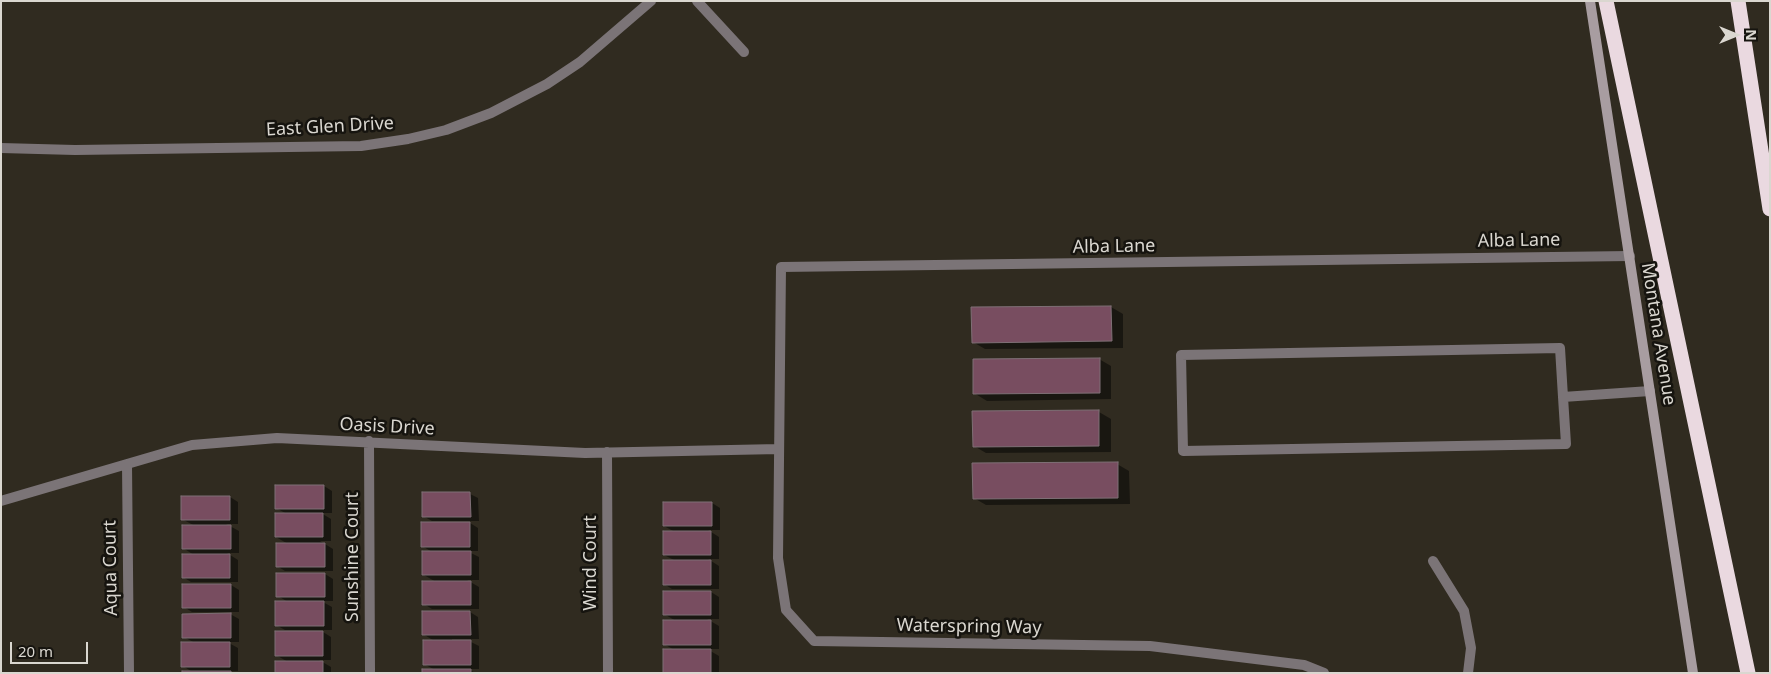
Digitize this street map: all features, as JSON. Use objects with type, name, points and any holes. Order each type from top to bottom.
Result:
[{"type":"highway","points":[[1606,1],[1748,673]]},
{"type":"highway","points":[[1738,1],[1770,209]]},
{"type":"main road","name":"Montana Avenue","points":[[1590,1],[1693,673]]},
{"type":"street","name":"East Glen Drive","points":[[1,148],[75,150],[361,146],[408,139],[446,130],[491,113],[547,84],[580,62],[651,1]]},
{"type":"street","points":[[697,1],[744,52]]},
{"type":"street","name":"Alba Lane","points":[[779,449],[781,267],[1630,256]]},
{"type":"street","points":[[1560,348],[1563,397],[1566,444],[1183,451],[1182,355],[1560,348]]},
{"type":"street","points":[[1563,397],[1650,391]]},
{"type":"street","name":"Oasis Drive","points":[[1,501],[192,446],[277,438],[465,448],[607,452],[779,449]]},
{"type":"street","name":"Sunshine Court","points":[[369,442],[370,673]]},
{"type":"street","name":"Waterspring Way","points":[[779,449],[778,558],[786,610],[814,641],[1150,646],[1304,665],[1324,673]]},
{"type":"street","name":"Wind Court","points":[[607,452],[608,673]]},
{"type":"street","name":"Aqua Court","points":[[127,464],[128,673]]},
{"type":"street","points":[[1433,561],[1464,611],[1471,648],[1468,673]]},
{"type":"building","points":[[1111,306],[1112,341],[972,343],[971,307]]},
{"type":"building","points":[[1100,358],[1100,393],[973,394],[973,359]]},
{"type":"building","points":[[1099,410],[1099,446],[973,447],[972,411]]},
{"type":"building","points":[[1118,462],[1118,498],[973,499],[972,463]]},
{"type":"building","points":[[275,485],[324,485],[324,509],[275,509]]},
{"type":"building","points":[[422,492],[470,492],[471,517],[422,517]]},
{"type":"building","points":[[181,496],[230,496],[230,520],[181,520]]},
{"type":"building","points":[[663,502],[712,502],[712,526],[663,526]]},
{"type":"building","points":[[275,513],[323,513],[323,537],[275,537]]},
{"type":"building","points":[[421,522],[470,522],[470,547],[421,547]]},
{"type":"building","points":[[182,525],[231,525],[231,549],[182,549]]},
{"type":"building","points":[[663,531],[711,531],[711,555],[663,555]]},
{"type":"building","points":[[276,543],[325,543],[325,567],[276,567]]},
{"type":"building","points":[[422,551],[471,551],[471,575],[422,575]]},
{"type":"building","points":[[182,554],[230,554],[230,578],[182,578]]},
{"type":"building","points":[[663,560],[711,560],[711,585],[663,585]]},
{"type":"building","points":[[276,573],[325,573],[325,597],[276,597]]},
{"type":"building","points":[[422,581],[471,581],[471,605],[422,605]]},
{"type":"building","points":[[182,584],[231,584],[231,608],[182,608]]},
{"type":"building","points":[[663,591],[711,591],[711,615],[663,615]]},
{"type":"building","points":[[275,601],[324,601],[324,626],[275,626]]},
{"type":"building","points":[[422,611],[470,611],[471,635],[422,635]]},
{"type":"building","points":[[231,613],[231,638],[182,638],[182,614]]},
{"type":"building","points":[[663,620],[711,620],[711,645],[663,645]]},
{"type":"building","points":[[275,631],[323,631],[323,656],[275,656]]},
{"type":"building","points":[[423,640],[471,640],[471,665],[423,665]]},
{"type":"building","points":[[181,642],[230,642],[230,667],[181,667]]},
{"type":"building","points":[[663,649],[711,649],[711,673],[663,673]]},
{"type":"building","points":[[275,661],[323,661],[323,673],[275,673]]},
{"type":"building","points":[[422,669],[471,669],[471,673],[422,673]]},
{"type":"building","points":[[182,671],[231,671],[231,673],[182,673]]}]
